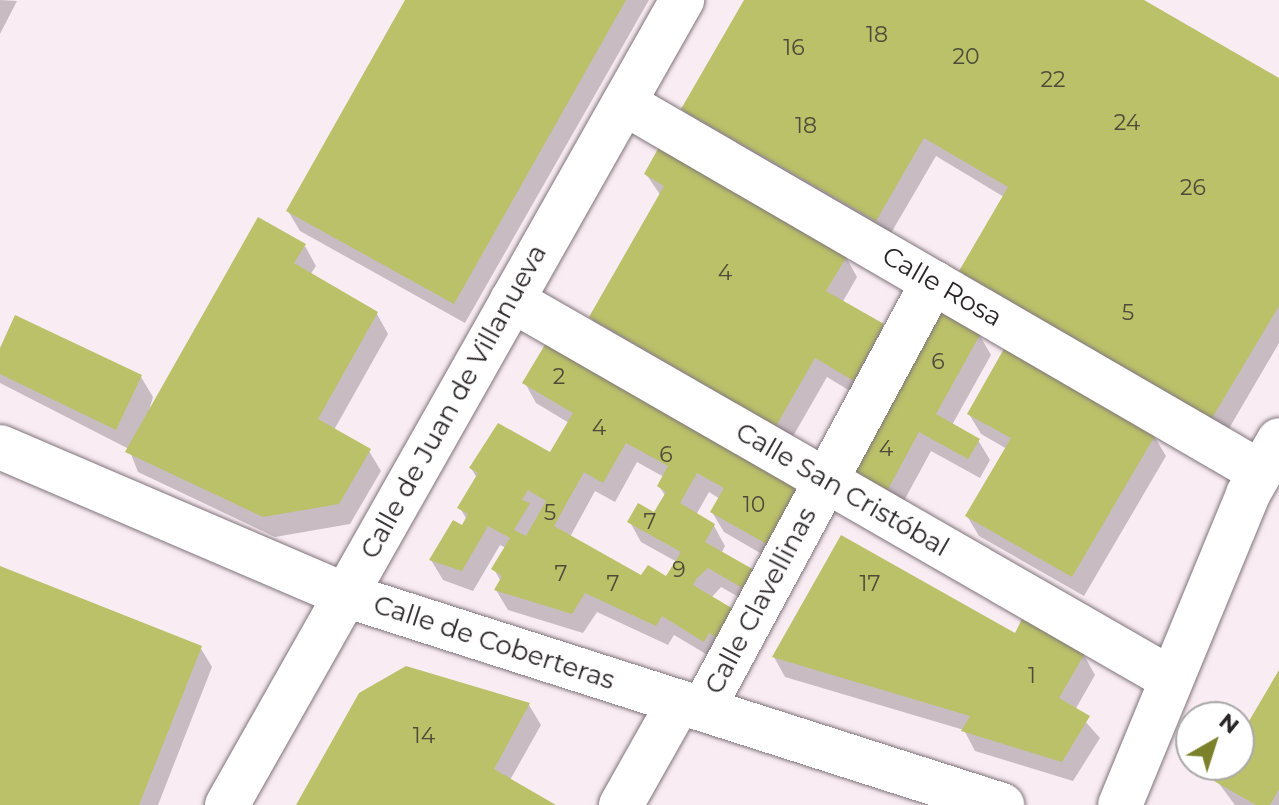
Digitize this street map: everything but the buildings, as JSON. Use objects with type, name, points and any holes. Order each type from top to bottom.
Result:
[{"type":"street","name":"Calle de Juan de Villanueva","points":[[227,805],[682,0]]},
{"type":"street","name":"Calle Rosa","points":[[624,103],[933,282],[1270,456]]},
{"type":"street","name":"Calle Clavellinas","points":[[621,805],[691,706],[826,481],[933,282]]},
{"type":"street","name":"Calle San Cristóbal","points":[[512,300],[1171,679]]},
{"type":"street","name":"Calle de Coberteras","points":[[0,447],[345,595],[1002,805]]},
{"type":"street","points":[[1120,805],[1171,679],[1270,456]]}]
